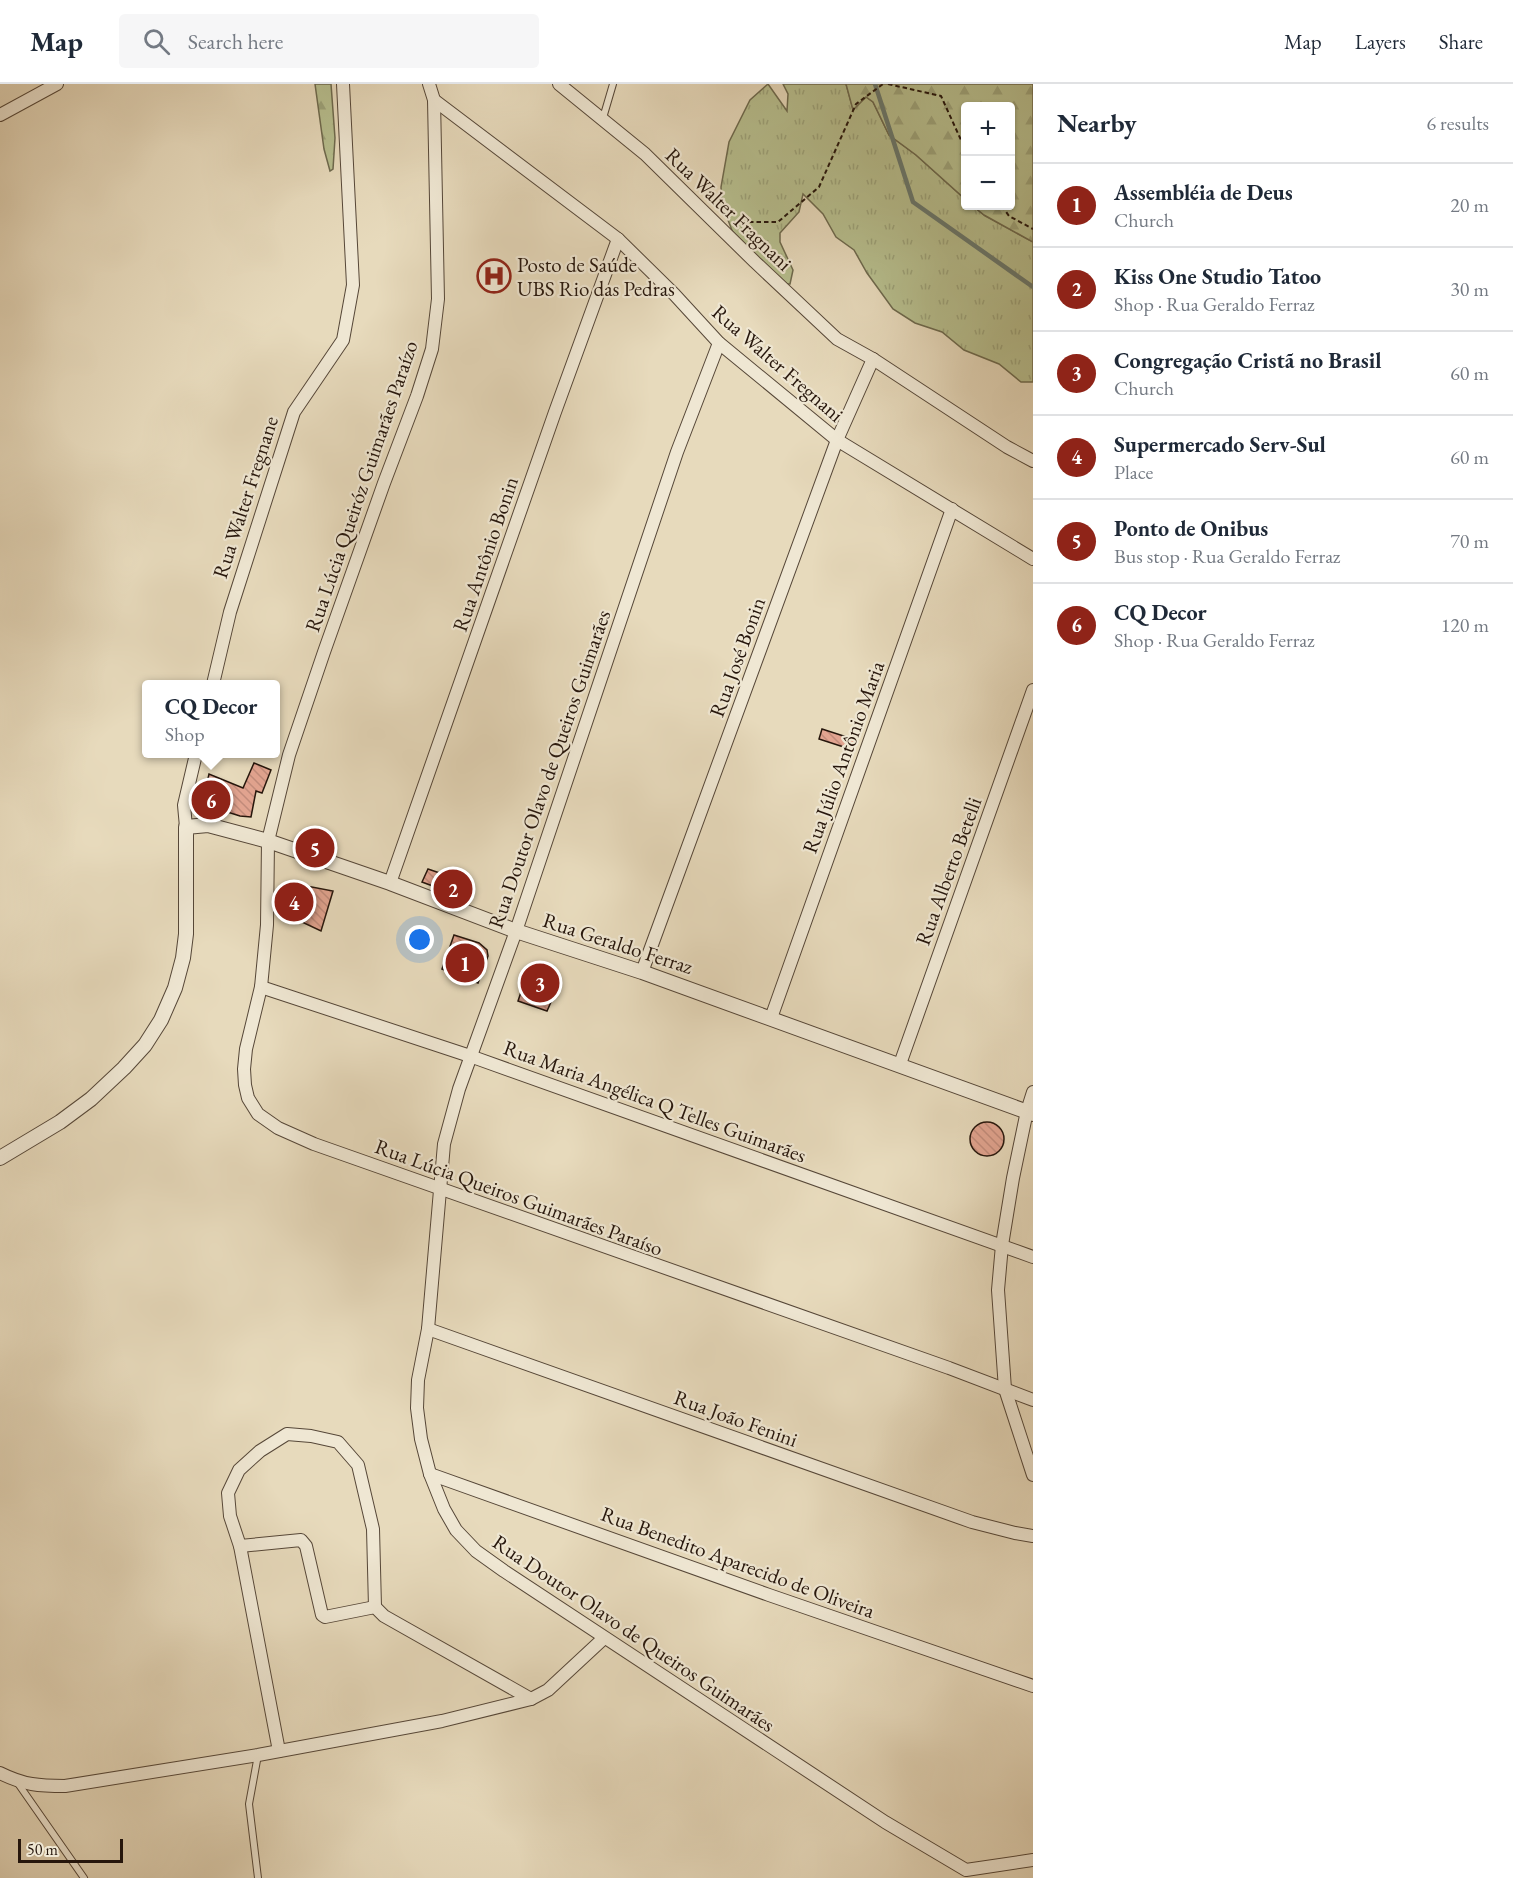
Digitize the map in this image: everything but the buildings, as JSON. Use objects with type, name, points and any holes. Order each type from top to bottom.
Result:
[{"type":"street","points":[[0,115],[57,84]]},
{"type":"street","name":"Rua Walter Fregnane","points":[[214,680],[230,612],[294,412],[343,340],[353,285],[343,84]]},
{"type":"street","points":[[429,84],[434,100]]},
{"type":"street","name":"Rua Walter Fragnani","points":[[560,84],[645,154],[837,339],[873,359]]},
{"type":"street","name":"Rua Walter Fregnani","points":[[434,100],[618,239],[719,343],[837,440],[1033,559]]},
{"type":"street","name":"Rua Lúcia Queiróz Guimarães Paraízo","points":[[268,841],[289,755],[432,349],[438,299],[434,100]]},
{"type":"street","name":"Rua Antônio Bonin","points":[[390,883],[618,239]]},
{"type":"street","name":"Rua Doutor Olavo de Queiros Guimarães","points":[[719,343],[677,452],[516,931],[470,1056],[444,1143],[428,1329],[418,1380],[417,1408],[421,1438],[430,1474],[444,1509],[456,1530],[477,1551],[604,1638],[965,1874],[1033,1860]]},
{"type":"street","points":[[873,359],[1033,461]]},
{"type":"street","name":"Rua José Bonin","points":[[642,972],[837,440],[873,359]]},
{"type":"street","name":"Rua Júlio Antônio Maria","points":[[771,1018],[952,509]]},
{"type":"street","name":"Rua Alberto Betelli","points":[[900,1064],[1033,690]]},
{"type":"street","points":[[0,1158],[60,1122],[91,1099],[146,1045],[161,1020],[175,988],[183,958],[186,934],[184,805],[195,758]]},
{"type":"street","name":"Rua Geraldo Ferraz","points":[[186,827],[208,825],[268,841],[390,883],[516,931],[642,972],[900,1064],[1030,1113]]},
{"type":"street","name":"Rua Lúcia Queiros Guimarães Paraíso","points":[[268,841],[267,925],[261,987],[246,1048],[244,1069],[248,1098],[258,1114],[278,1128],[314,1144],[949,1368],[1033,1400]]},
{"type":"street","name":"Rua Maria Angélica Q Telles Guimarães","points":[[261,987],[470,1056],[1033,1257]]},
{"type":"street","points":[[1033,1092],[1002,1245],[998,1290],[1005,1389],[1033,1475]]},
{"type":"street","name":"Rua João Fenini","points":[[428,1329],[972,1522],[1033,1536]]},
{"type":"street","points":[[279,1751],[228,1493],[238,1470],[260,1451],[286,1434],[311,1436],[338,1442],[358,1465],[373,1529],[375,1607],[384,1616],[531,1699]]},
{"type":"street","name":"Rua Benedito Aparecido de Oliveira","points":[[430,1474],[769,1596],[1033,1686]]},
{"type":"street","points":[[240,1546],[302,1540],[306,1546],[322,1615],[326,1617],[375,1607]]},
{"type":"street","points":[[0,1773],[16,1781],[36,1786],[65,1786],[258,1755],[442,1721],[531,1699],[556,1684],[604,1638]]},
{"type":"lane","points":[[602,119],[613,84]]},
{"type":"lane","points":[[258,1755],[249,1804],[258,1878]]},
{"type":"lane","points":[[16,1781],[84,1878]]},
{"type":"path","points":[[713,222],[778,222],[819,187],[856,104],[883,84]]},
{"type":"path","points":[[888,84],[941,96],[961,140]]},
{"type":"path","points":[[1005,210],[1009,216],[1033,229]]},
{"type":"green space","points":[[315,84],[331,84],[335,138],[333,169],[330,171],[324,149]]},
{"type":"green space","points":[[768,84],[787,111],[788,94],[783,84],[846,84],[853,109],[866,97],[873,102],[889,135],[916,155],[961,195],[961,210],[978,210],[1033,242],[1033,382],[1021,382],[999,364],[964,350],[942,332],[915,323],[893,309],[867,273],[854,250],[836,237],[823,214],[803,194],[799,212],[780,233],[780,242],[793,270],[790,284],[783,284],[736,241],[722,204],[721,187],[729,142],[750,100]]},
{"type":"green space","points":[[846,84],[1033,84],[1033,242],[978,210],[1015,210],[1015,102],[961,102],[961,195],[916,155],[889,135],[873,102],[866,97],[853,110]]},
{"type":"waterway","points":[[875,84],[913,202],[1033,287]]},
{"type":"place","name":"Posto de Saúde UBS Rio das Pedras","points":[[494,276]]},
{"type":"place","name":"CQ Decor","points":[[211,800]]},
{"type":"place","name":"Ponto de Onibus","points":[[315,848]]},
{"type":"place","name":"Kiss One Studio Tatoo","points":[[453,889]]},
{"type":"place","name":"Supermercado Serv-Sul","points":[[294,902]]},
{"type":"place","name":"Assembléia de Deus","points":[[465,963]]},
{"type":"place","name":"Congregação Cristã no Brasil","points":[[540,983]]}]
